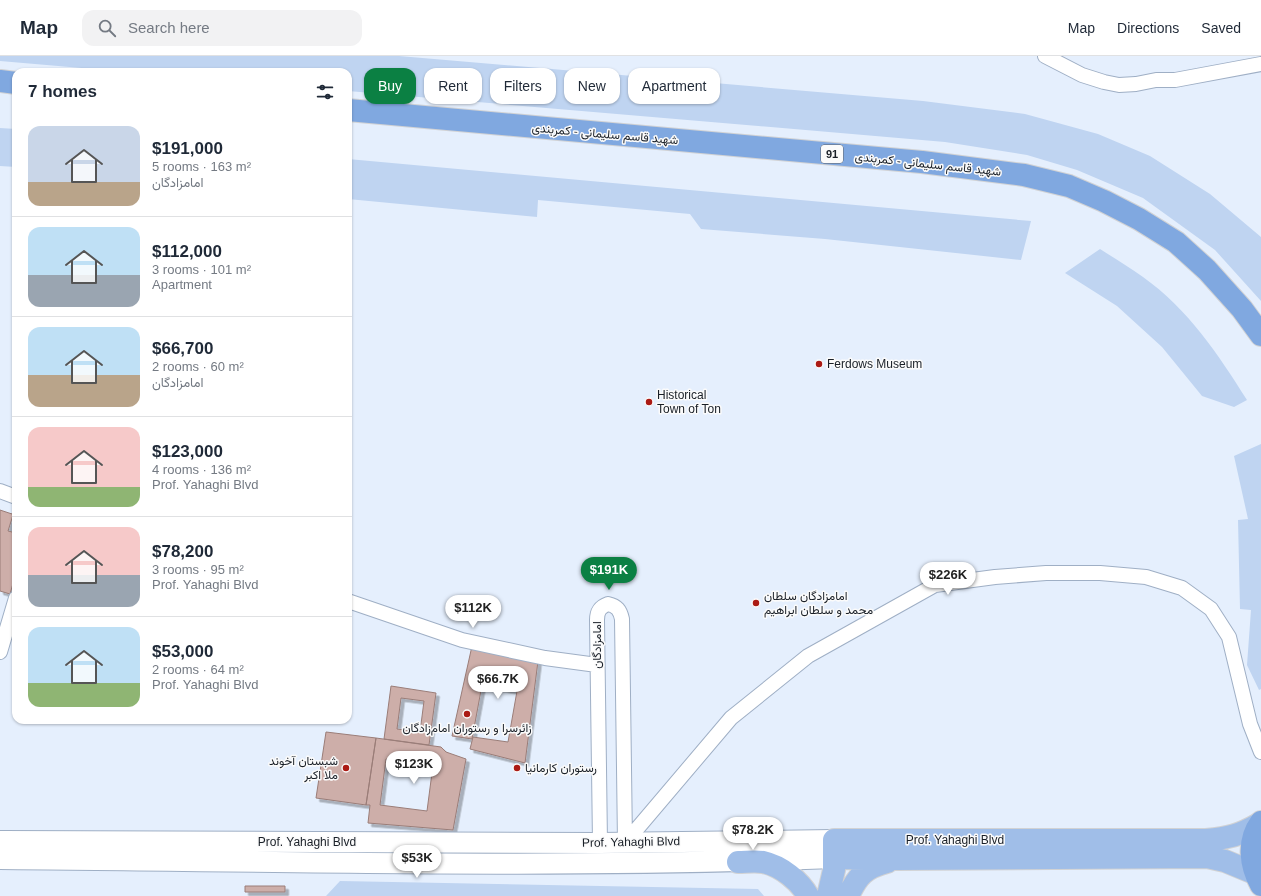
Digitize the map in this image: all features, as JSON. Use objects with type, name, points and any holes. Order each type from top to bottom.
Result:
[{"type":"highway","points":[[0,81],[12,82]]},
{"type":"highway","name":"شهید قاسم سلیمانی - کمربندی","points":[[352,110],[930,163],[1024,175],[1069,186],[1104,201],[1139,219],[1176,242],[1206,270],[1242,309],[1261,335]]},
{"type":"highway","points":[[1258,879],[1251,856],[1253,839],[1260,823]]},
{"type":"main road","name":"Prof. Yahaghi Blvd","points":[[845,856],[1206,840],[1226,838],[1244,832],[1260,823]]},
{"type":"main road","name":"Prof. Yahaghi Blvd","points":[[0,841],[625,843],[737,852],[896,859],[1207,857],[1226,861],[1258,879]]},
{"type":"main road","name":"Prof. Yahaghi Blvd","points":[[0,859],[483,864],[737,852]]},
{"type":"main road","points":[[737,852],[785,871],[803,886],[808,896]]},
{"type":"main road","points":[[828,896],[845,856]]},
{"type":"main road","points":[[844,896],[845,856]]},
{"type":"main road","points":[[848,896],[858,877],[866,870],[875,865],[896,859]]},
{"type":"street","points":[[1045,56],[1082,75],[1104,82],[1119,84],[1136,84],[1156,80],[1175,80],[1261,64]]},
{"type":"street","points":[[0,491],[12,496]]},
{"type":"street","points":[[625,843],[731,718],[808,656],[935,585],[995,577],[1046,573],[1100,573],[1146,577],[1182,588],[1211,609],[1229,637],[1250,724],[1261,752]]},
{"type":"street","points":[[352,601],[462,640],[545,658],[597,665]]},
{"type":"street","name":"امامزادگان","points":[[600,843],[597,614],[601,607],[608,604],[615,606],[620,611],[622,619],[625,843]]},
{"type":"street","points":[[0,652],[12,612]]},
{"type":"shaded area","points":[[0,56],[399,56],[539,68],[490,68],[490,103],[482,102],[482,68],[424,68],[424,97],[416,97],[416,68],[364,68],[364,92],[352,91],[352,68],[81,68],[0,61]]},
{"type":"shaded area","points":[[556,69],[564,70],[564,104],[620,104],[620,75],[628,76],[628,104],[720,104],[720,84],[923,101],[1025,114],[1098,134],[1150,156],[1210,194],[1261,237],[1261,301],[1215,250],[1143,198],[1077,170],[1027,155],[945,142],[500,104],[556,104]]},
{"type":"shaded area","points":[[0,128],[12,129],[12,167],[0,166]]},
{"type":"shaded area","points":[[352,159],[1031,221],[1021,260],[825,239],[701,229],[690,214],[538,200],[537,217],[352,199]]},
{"type":"shaded area","points":[[1100,249],[1143,277],[1174,303],[1201,333],[1247,400],[1234,407],[1202,396],[1162,347],[1117,306],[1065,273]]},
{"type":"shaded area","points":[[1261,444],[1261,689],[1259,690],[1247,665],[1251,610],[1240,609],[1238,520],[1248,519],[1234,456]]},
{"type":"shaded area","points":[[340,881],[758,889],[764,896],[326,896]]},
{"type":"building","points":[[0,510],[12,514],[8,531],[12,532],[12,587],[10,594],[0,591]]},
{"type":"building","name":"زائرسرا و رستوران امام‌زادگان","points":[[472,646],[538,661],[525,763],[470,749],[473,737],[508,742],[517,691],[482,685],[472,739],[452,736]]},
{"type":"building","points":[[391,686],[436,693],[429,745],[384,739]],"holes":[[[401,698],[424,701],[420,732],[397,729]]]},
{"type":"building","name":"شبستان آخوند ملا اکبر","points":[[326,732],[376,738],[366,805],[316,798]]},
{"type":"building","points":[[376,738],[441,747],[446,752],[466,759],[453,830],[368,823],[370,805],[366,805]],"holes":[[[386,759],[433,765],[427,811],[380,805]]]},
{"type":"building","points":[[245,886],[285,886],[285,892],[245,892]]},
{"type":"place","name":"Ferdows Museum","points":[[819,364]]},
{"type":"place","name":"Historical Town of Ton","points":[[649,402]]},
{"type":"place","name":"امامزادگان سلطان محمد و سلطان ابراهیم","points":[[756,603]]},
{"type":"place","name":"زائرسرا و رستوران امام‌زادگان","points":[[467,714]]},
{"type":"place","name":"شبستان آخوند ملا اکبر","points":[[346,768]]},
{"type":"place","name":"رستوران کارمانیا","points":[[517,768]]}]
